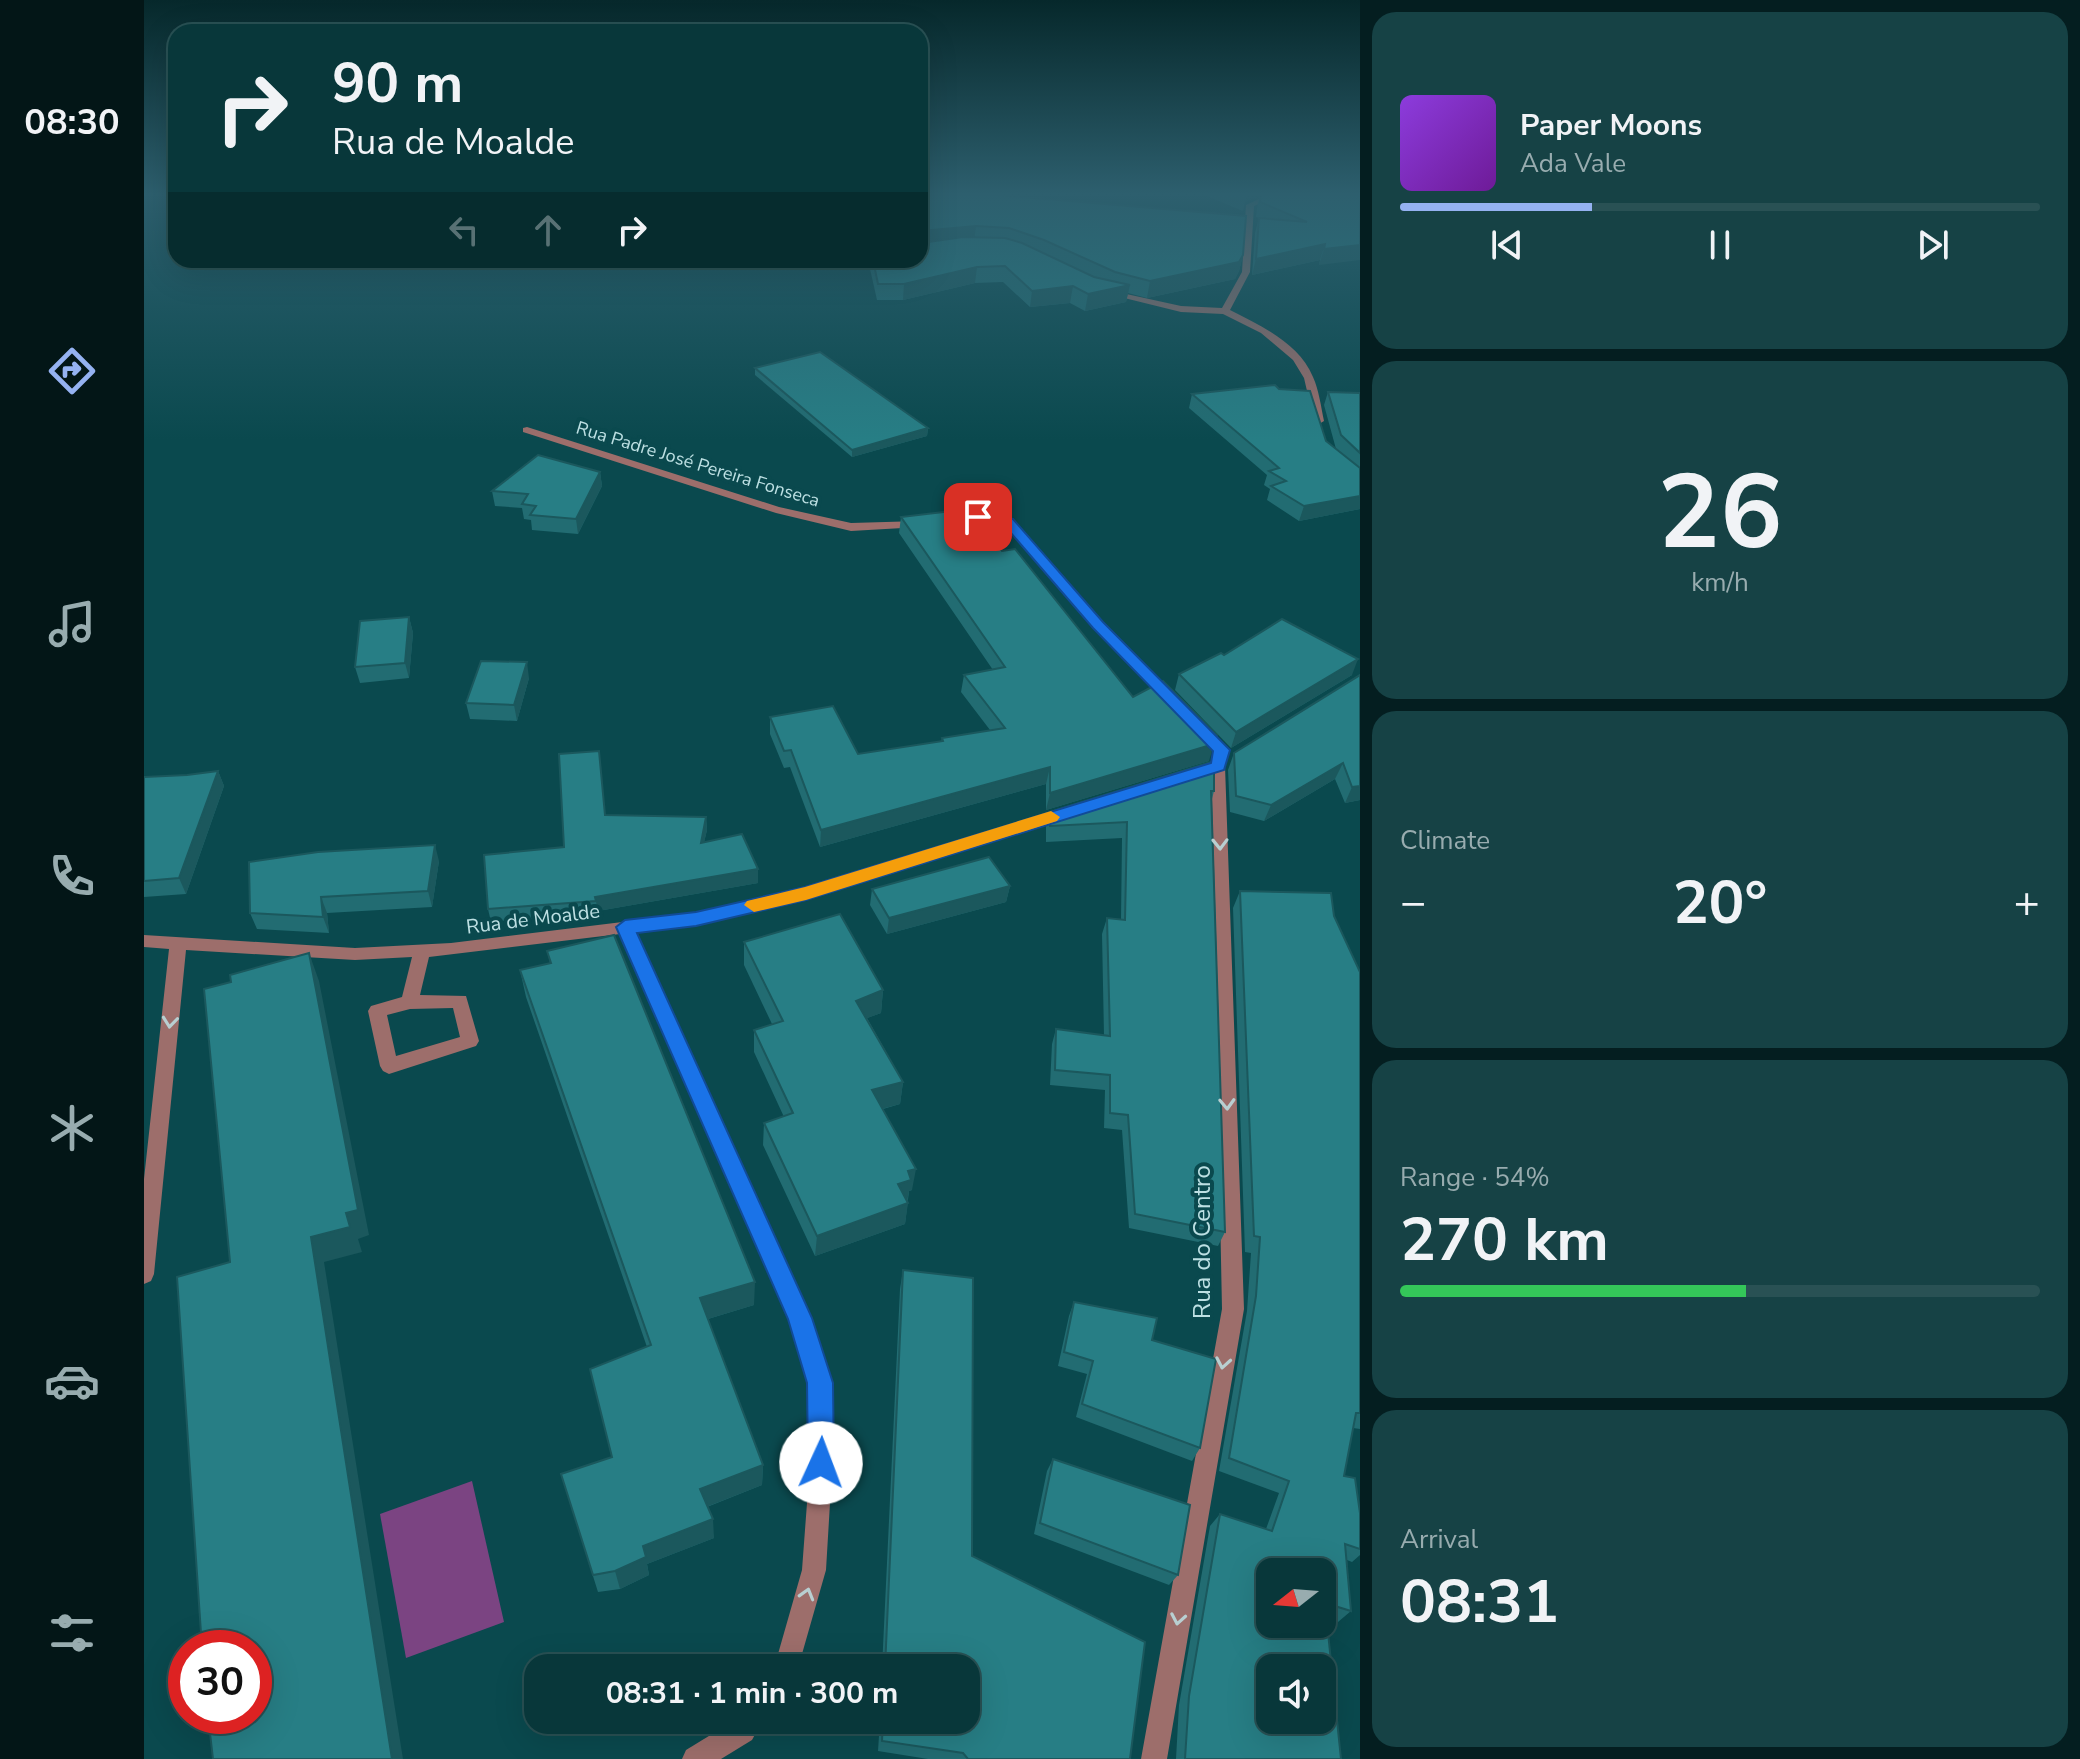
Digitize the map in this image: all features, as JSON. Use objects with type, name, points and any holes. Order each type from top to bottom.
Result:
[{"type":"street","points":[[1225,311],[1244,275]]},
{"type":"street","points":[[1095,289],[1181,309],[1225,311],[1264,331],[1297,358],[1309,378],[1322,431]]},
{"type":"street","name":"Rua Padre José Pereira Fonseca","points":[[527,430],[776,510],[851,527],[927,524],[978,517],[1009,522],[1098,625],[1222,750],[1211,769]]},
{"type":"street","points":[[1211,769],[1244,750]]},
{"type":"street","name":"Rua do Centro","points":[[1154,1759],[1233,1309],[1211,769]]},
{"type":"street","name":"Rua de Moalde","points":[[144,941],[355,954],[422,951],[696,919],[806,893],[1085,807]]},
{"type":"street","points":[[625,927],[800,1318],[820,1383],[823,1436],[814,1570],[791,1654]]},
{"type":"street","points":[[144,1274],[178,945]]},
{"type":"street","points":[[410,1002],[422,951]]},
{"type":"street","points":[[460,1001],[470,1041],[389,1066],[377,1011],[410,1002],[460,1001]]},
{"type":"street","points":[[695,1759],[738,1734]]},
{"type":"shaded area","points":[[472,1481],[504,1622],[406,1658],[380,1514]]},
{"type":"building","points":[[876,275],[942,275],[904,284],[878,284]]},
{"type":"building","points":[[1015,275],[1090,275],[1130,285],[1088,294],[1073,286],[1032,291]]},
{"type":"building","points":[[1127,275],[1178,275],[1150,281]]},
{"type":"building","points":[[820,352],[928,428],[852,450],[755,368]]},
{"type":"building","points":[[1275,385],[1279,389],[1310,391],[1326,441],[1360,468],[1360,496],[1304,506],[1271,486],[1286,481],[1269,471],[1279,468],[1192,394]]},
{"type":"building","points":[[1328,392],[1360,393],[1360,453],[1341,435]]},
{"type":"building","points":[[538,455],[600,472],[576,519],[530,515],[536,506],[522,504],[528,494],[492,491]]},
{"type":"building","points":[[969,509],[1002,551],[1015,549],[1133,697],[1163,681],[1217,735],[1214,744],[1050,793],[1050,767],[821,830],[791,750],[784,751],[770,717],[833,706],[858,754],[1005,728],[964,675],[1005,667],[901,517]]},
{"type":"building","points":[[409,617],[405,663],[355,667],[360,621]]},
{"type":"building","points":[[1282,619],[1358,659],[1236,732],[1179,674],[1221,653],[1224,655]]},
{"type":"building","points":[[481,661],[527,662],[514,705],[466,703]]},
{"type":"building","points":[[1360,675],[1360,786],[1352,787],[1343,763],[1271,805],[1236,796],[1234,753]]},
{"type":"building","points":[[599,751],[605,815],[706,817],[701,843],[742,834],[758,869],[595,897],[596,901],[488,909],[484,855],[564,847],[559,754]]},
{"type":"building","points":[[1214,761],[1214,791],[1211,791],[1225,1232],[1135,1214],[1128,1115],[1110,1113],[1110,1075],[1055,1070],[1056,1029],[1110,1036],[1107,918],[1125,920],[1127,822],[1050,826],[1050,812]]},
{"type":"building","points":[[218,771],[179,878],[144,881],[144,777]]},
{"type":"building","points":[[435,845],[428,891],[321,897],[323,917],[250,913],[249,862],[318,852]]},
{"type":"building","points":[[989,857],[1010,886],[889,918],[872,889]]},
{"type":"building","points":[[1240,891],[1331,893],[1334,916],[1360,972],[1360,1413],[1356,1413],[1344,1476],[1355,1478],[1360,1513],[1360,1549],[1345,1544],[1351,1611],[1336,1606],[1336,1558],[1256,1558],[1256,1638],[1329,1638],[1330,1654],[1256,1654],[1256,1734],[1336,1734],[1336,1710],[1341,1759],[1185,1759],[1189,1696],[1220,1514],[1272,1531],[1289,1481],[1229,1458],[1256,1296],[1260,1237],[1254,1236]]},
{"type":"building","points":[[840,914],[883,990],[856,1001],[903,1082],[872,1090],[916,1169],[908,1171],[911,1180],[898,1184],[908,1203],[817,1236],[764,1123],[793,1113],[754,1030],[783,1021],[744,942]]},
{"type":"building","points":[[614,935],[755,1282],[700,1298],[763,1465],[700,1489],[713,1519],[643,1546],[646,1557],[615,1571],[593,1575],[561,1474],[612,1457],[590,1369],[651,1345],[520,970],[551,963],[547,951]]},
{"type":"building","points":[[309,953],[358,1210],[346,1213],[350,1227],[311,1237],[392,1759],[213,1759],[210,1734],[272,1734],[272,1630],[201,1630],[177,1277],[230,1262],[204,989],[231,982],[230,975]]},
{"type":"building","points":[[903,1270],[973,1278],[972,1556],[1145,1642],[1130,1759],[968,1759],[963,1753],[882,1741],[882,1734],[980,1734],[980,1654],[886,1654]]},
{"type":"building","points":[[1074,1302],[1157,1318],[1152,1340],[1216,1359],[1200,1448],[1082,1404],[1093,1361],[1064,1352]]},
{"type":"building","points":[[1053,1459],[1190,1505],[1178,1575],[1040,1523]]},
{"type":"slow traffic","points":[[754,905],[806,893],[1051,817]]},
{"type":"route","points":[[821,1463],[820,1383],[800,1318],[625,927],[696,919],[806,893],[1218,766],[1222,750],[1098,625],[1009,522],[978,517]]}]
